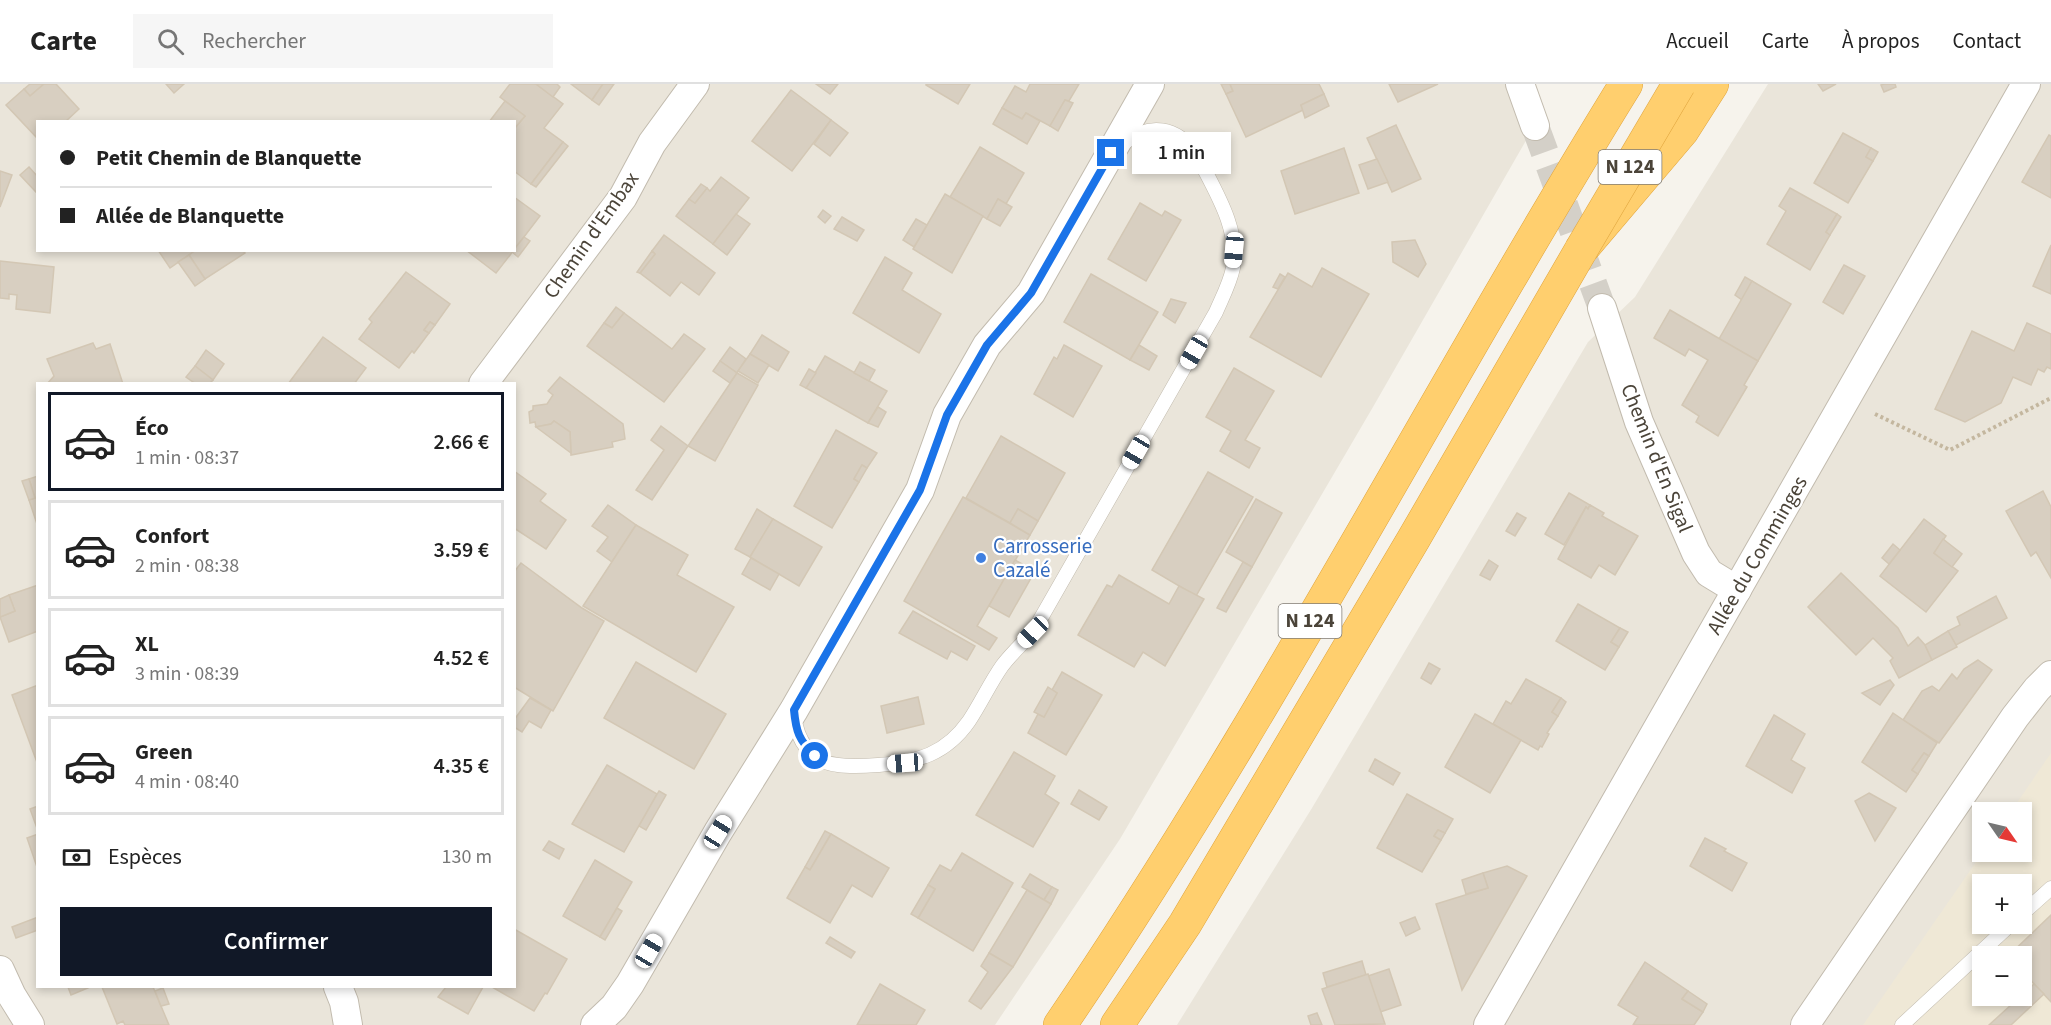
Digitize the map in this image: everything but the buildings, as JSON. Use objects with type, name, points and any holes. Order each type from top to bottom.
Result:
[{"type":"highway","points":[[1549,210],[1607,84]]},
{"type":"highway","name":"N 124","points":[[1060,1025],[1114,946],[1192,822],[1549,210],[1626,84]]},
{"type":"highway","name":"N 124","points":[[1116,1025],[1185,924],[1413,540],[1679,84]]},
{"type":"highway","points":[[1581,250],[1682,131],[1712,84]]},
{"type":"street","name":"Chemin d'Embax","points":[[484,382],[623,196],[652,142],[695,84]]},
{"type":"street","points":[[596,1025],[614,1007],[630,984],[707,851],[794,710],[920,490],[952,405],[987,345],[1031,293],[1150,84]]},
{"type":"street","points":[[1520,84],[1535,126]]},
{"type":"street","name":"Allée du Comminges","points":[[1488,1025],[2026,84]]},
{"type":"street","name":"Chemin d'En Sigal","points":[[1602,308],[1639,422],[1696,553],[1709,573],[1737,590]]},
{"type":"street","points":[[1805,1025],[2015,717],[2051,675]]},
{"type":"street","points":[[0,970],[12,996],[30,1025]]},
{"type":"street","points":[[338,988],[344,1002],[348,1025]]},
{"type":"lane","points":[[794,710],[796,731],[802,743],[815,756],[834,765],[905,763],[921,759],[953,740],[969,722],[1002,666],[1033,632],[1216,312],[1233,269],[1234,250],[1228,220],[1196,153],[1183,138],[1174,133],[1153,130],[1131,137],[1111,153]]},
{"type":"lane","points":[[2032,905],[2051,888]]},
{"type":"lane","points":[[1902,1025],[2001,934]]},
{"type":"path","points":[[1865,409],[1950,450],[2051,398]]},
{"type":"shaded area","points":[[0,84],[1512,84],[1528,137],[1120,839],[995,1025],[0,1025]]},
{"type":"shaded area","points":[[1768,84],[2051,84],[2051,1025],[1177,1025],[1312,808],[1588,342],[1635,297]]},
{"type":"shaded area","points":[[2051,753],[2051,1025],[1863,1025],[1976,862],[2032,862],[2032,802],[2018,802]]},
{"type":"tunnel","points":[[1535,126],[1602,308]]},
{"type":"place","name":"Carrosserie Cazalé","points":[[981,558]]},
{"type":"route","points":[[815,756],[802,743],[796,731],[794,710],[920,490],[947,415],[987,345],[1031,293],[1111,153]]}]
